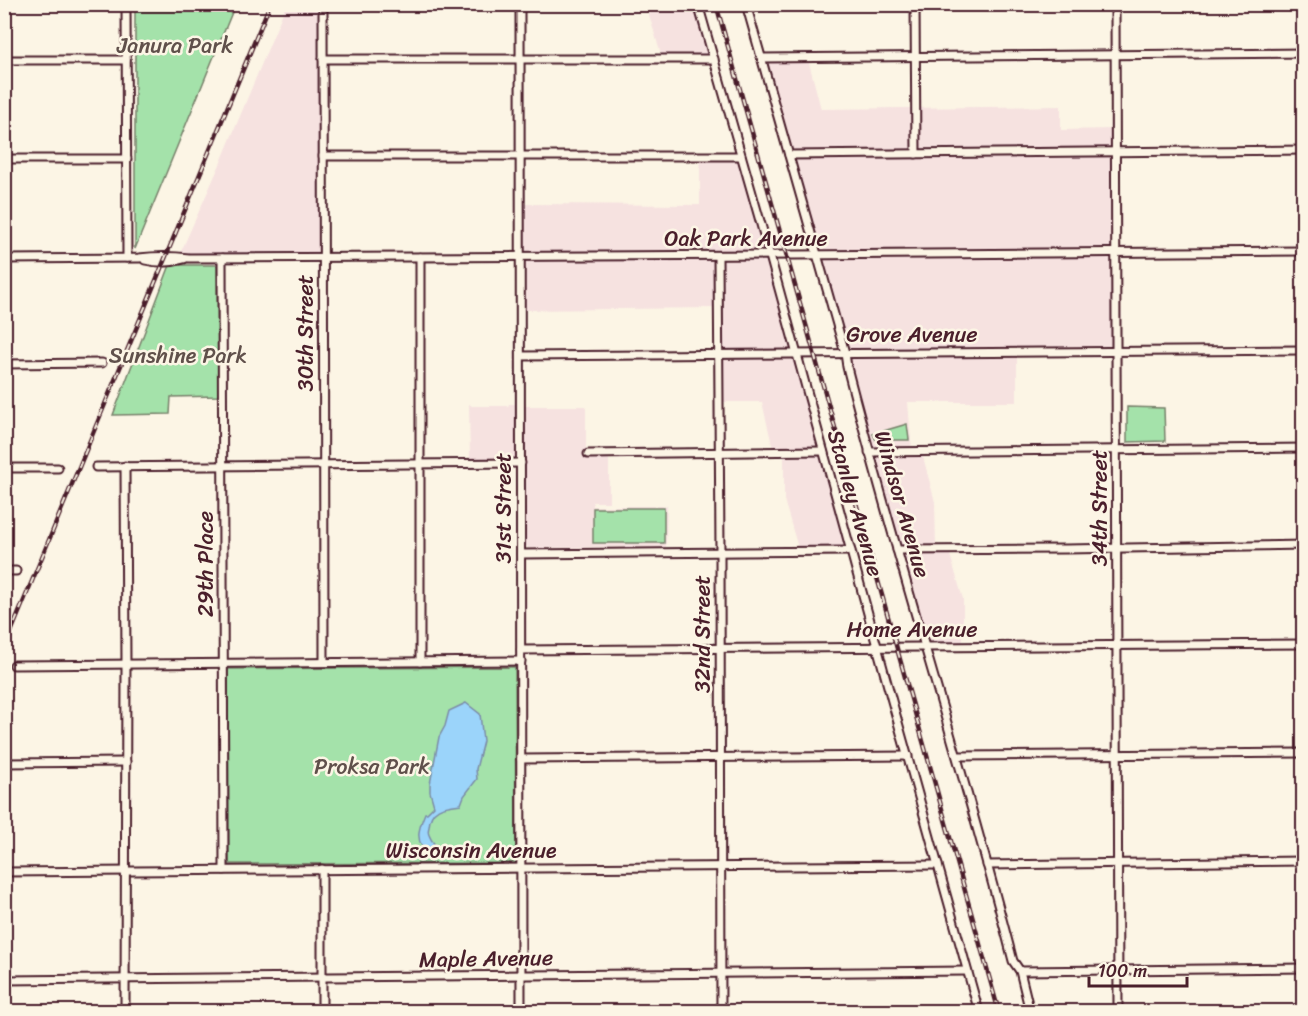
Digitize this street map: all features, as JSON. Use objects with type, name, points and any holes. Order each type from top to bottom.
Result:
[{"type":"street","points":[[126,4],[127,258]]},
{"type":"street","name":"30th Street","points":[[323,4],[324,662]]},
{"type":"street","name":"31st Street","points":[[520,4],[521,1011]]},
{"type":"street","name":"Stanley Avenue","points":[[698,4],[980,1011]]},
{"type":"street","name":"Windsor Avenue","points":[[746,4],[845,353],[869,452],[957,756],[1013,961],[1020,971],[1030,1011]]},
{"type":"street","points":[[915,4],[916,154]]},
{"type":"street","name":"34th Street","points":[[1115,4],[1118,1011]]},
{"type":"street","points":[[762,58],[1304,53]]},
{"type":"street","points":[[323,59],[714,58]]},
{"type":"street","points":[[4,60],[126,60]]},
{"type":"street","points":[[789,155],[1304,150]]},
{"type":"street","points":[[323,156],[741,156]]},
{"type":"street","points":[[4,159],[127,159]]},
{"type":"street","name":"Oak Park Avenue","points":[[4,259],[139,258],[154,262],[175,262],[189,258],[1304,251]]},
{"type":"street","name":"32nd Street","points":[[718,256],[721,1011]]},
{"type":"street","points":[[420,257],[420,662]]},
{"type":"street","name":"29th Place","points":[[222,258],[224,870]]},
{"type":"street","name":"Grove Avenue","points":[[521,356],[1304,350]]},
{"type":"street","points":[[4,364],[102,363]]},
{"type":"street","points":[[869,452],[1304,448]]},
{"type":"street","points":[[588,454],[823,451]]},
{"type":"street","points":[[96,467],[521,463]]},
{"type":"street","points":[[125,466],[125,1011]]},
{"type":"street","points":[[4,468],[58,468]]},
{"type":"street","points":[[897,550],[1304,545]]},
{"type":"street","points":[[521,554],[851,551]]},
{"type":"street","points":[[4,571],[16,571]]},
{"type":"street","name":"Home Avenue","points":[[521,650],[1304,644]]},
{"type":"street","points":[[14,665],[521,661]]},
{"type":"street","points":[[957,756],[1304,753]]},
{"type":"street","points":[[521,759],[908,756]]},
{"type":"street","points":[[4,763],[126,762]]},
{"type":"street","points":[[987,865],[1304,861]]},
{"type":"street","name":"Wisconsin Avenue","points":[[4,872],[938,865]]},
{"type":"street","points":[[322,869],[322,1011]]},
{"type":"street","points":[[1020,971],[1304,968]]},
{"type":"street","name":"Maple Avenue","points":[[4,980],[968,971]]},
{"type":"shaded area","points":[[286,5],[321,5],[321,256],[179,256],[221,162]]},
{"type":"shaded area","points":[[646,5],[696,5],[711,58],[662,58]]},
{"type":"shaded area","points":[[808,59],[821,109],[1061,106],[1061,130],[1114,129],[1115,350],[846,352],[763,60]]},
{"type":"shaded area","points":[[700,159],[740,159],[768,254],[720,255],[717,308],[522,310],[522,204],[700,205]]},
{"type":"shaded area","points":[[719,257],[769,257],[795,352],[720,353]]},
{"type":"shaded area","points":[[1017,353],[1017,402],[908,402],[912,452],[922,453],[935,502],[936,548],[948,548],[963,599],[963,646],[927,646],[847,354]]},
{"type":"shaded area","points":[[796,354],[821,449],[773,449],[762,402],[720,402],[720,355]]},
{"type":"shaded area","points":[[469,404],[472,406],[517,404],[523,406],[586,406],[586,456],[588,458],[609,458],[609,502],[593,502],[593,506],[667,506],[666,547],[528,548],[525,544],[525,460],[470,461]]},
{"type":"shaded area","points":[[784,452],[822,453],[848,547],[798,548],[784,500]]},
{"type":"green space","name":"Janura Park","points":[[135,5],[235,5],[135,249]]},
{"type":"green space","name":"Sunshine Park","points":[[170,265],[217,265],[218,396],[171,397],[170,414],[113,415]]},
{"type":"green space","points":[[1127,407],[1164,408],[1165,441],[1127,442]]},
{"type":"green space","points":[[907,424],[909,440],[876,440],[873,434]]},
{"type":"green space","points":[[593,508],[664,508],[664,543],[593,543]]},
{"type":"green space","name":"Proksa Park","points":[[515,667],[516,863],[229,864],[228,669]]},
{"type":"water","points":[[466,703],[480,714],[483,741],[476,769],[477,779],[461,804],[444,807],[432,815],[428,832],[435,845],[430,853],[421,845],[419,835],[425,813],[434,806],[430,784],[439,737],[449,711]]},
{"type":"railway","points":[[4,649],[270,4]]},
{"type":"railway","points":[[716,4],[999,1012]]}]
